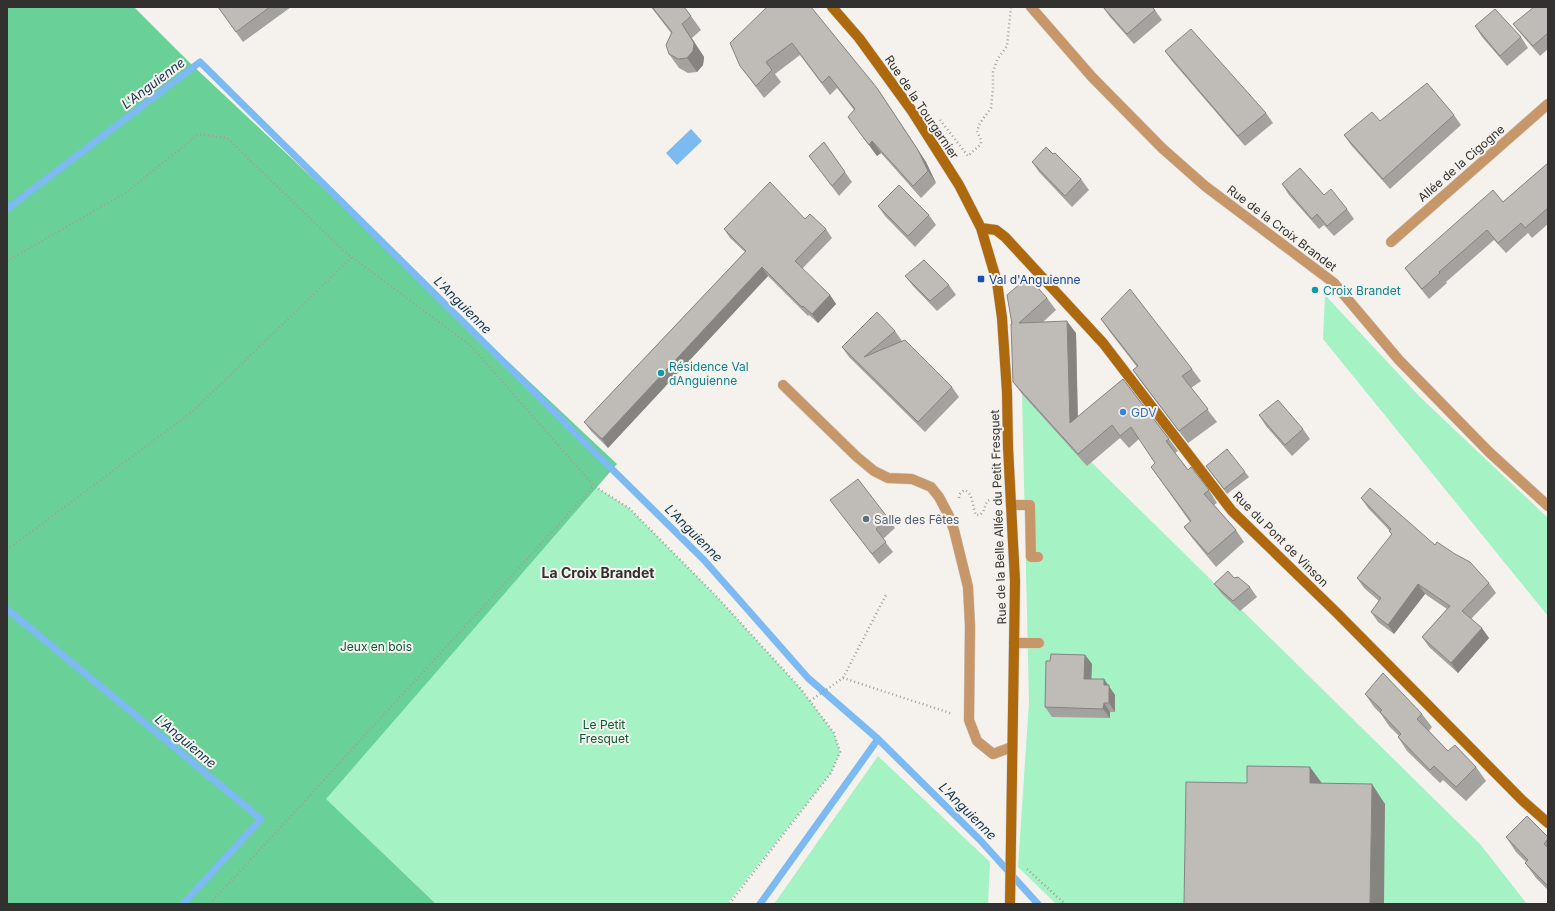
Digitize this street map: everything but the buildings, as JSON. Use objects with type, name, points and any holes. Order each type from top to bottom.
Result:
[{"type":"street","name":"Rue de la Tourgarnier","points":[[832,7],[859,38],[912,111],[959,185],[981,228]]},
{"type":"street","name":"Rue de la Croix Brandet","points":[[1032,7],[1092,77],[1162,148],[1205,186],[1334,283],[1398,360],[1489,452],[1548,506]]},
{"type":"street","name":"Allée de la Cigogne","points":[[1392,242],[1548,104]]},
{"type":"street","name":"Rue de la Belle Allée du Petit Fresquet","points":[[981,228],[997,282],[1002,318],[1007,392],[1010,494],[1015,581],[1010,904]]},
{"type":"street","name":"Rue du Pont de Vinson","points":[[981,228],[996,230],[1005,237],[1103,343],[1232,511],[1337,612],[1523,801],[1548,823]]},
{"type":"street","points":[[783,385],[857,457],[874,471],[888,478],[912,479],[931,487],[939,497],[949,516],[954,530],[968,588],[970,626],[969,720],[977,740],[993,754],[1012,747]]},
{"type":"street","points":[[1011,505],[1030,505],[1031,557],[1038,557]]},
{"type":"street","points":[[1014,643],[1039,643]]},
{"type":"path","points":[[939,119],[968,156],[982,144],[982,140],[977,131],[980,122],[991,108],[993,72],[997,60],[1007,46],[1011,7]]},
{"type":"path","points":[[7,260],[125,194],[199,134],[227,138],[345,252],[471,346],[594,486],[629,508],[665,544],[800,688],[834,733],[840,752],[831,773],[729,904]]},
{"type":"path","points":[[7,550],[192,412],[352,257]]},
{"type":"path","points":[[210,904],[594,486]]},
{"type":"path","points":[[949,516],[956,508],[960,494],[964,490],[971,494],[976,515],[980,515],[983,512],[987,502],[1010,494]]},
{"type":"path","points":[[811,701],[843,678],[886,595]]},
{"type":"path","points":[[843,678],[969,720]]},
{"type":"path","points":[[1010,854],[1065,904]]},
{"type":"green space","name":"Jeux en bois","points":[[7,7],[134,7],[189,62],[617,464],[326,799],[436,904],[7,904]]},
{"type":"green space","points":[[1325,295],[1420,397],[1548,518],[1548,616],[1323,339]]},
{"type":"green space","points":[[1022,394],[1480,844],[1527,904],[1056,904],[1018,867],[1029,702]]},
{"type":"green space","name":"Le Petit Fresquet","points":[[594,486],[629,508],[717,597],[800,688],[834,733],[840,752],[831,773],[727,904],[436,904],[325,799],[393,550]]},
{"type":"green space","points":[[878,756],[990,862],[988,904],[774,904]]},
{"type":"water","points":[[691,129],[702,141],[677,165],[666,153]]},
{"type":"waterway","name":"L'Anguienne","points":[[7,209],[200,62],[704,560],[808,678],[878,739],[980,840],[1038,904]]},
{"type":"waterway","name":"L'Anguienne","points":[[7,609],[261,819],[183,904]]},
{"type":"waterway","name":"L'Anguienne","points":[[760,904],[878,739]]},
{"type":"place","name":"Val d'Anguienne","points":[[981,279]]},
{"type":"place","name":"Croix Brandet","points":[[1315,290]]},
{"type":"place","name":"Résidence Val dAnguienne","points":[[661,373]]},
{"type":"place","name":"GDV","points":[[1123,412]]},
{"type":"place","name":"Salle des Fêtes","points":[[866,519]]},
{"type":"district","name":"La Croix Brandet","points":[[598,572]]}]
